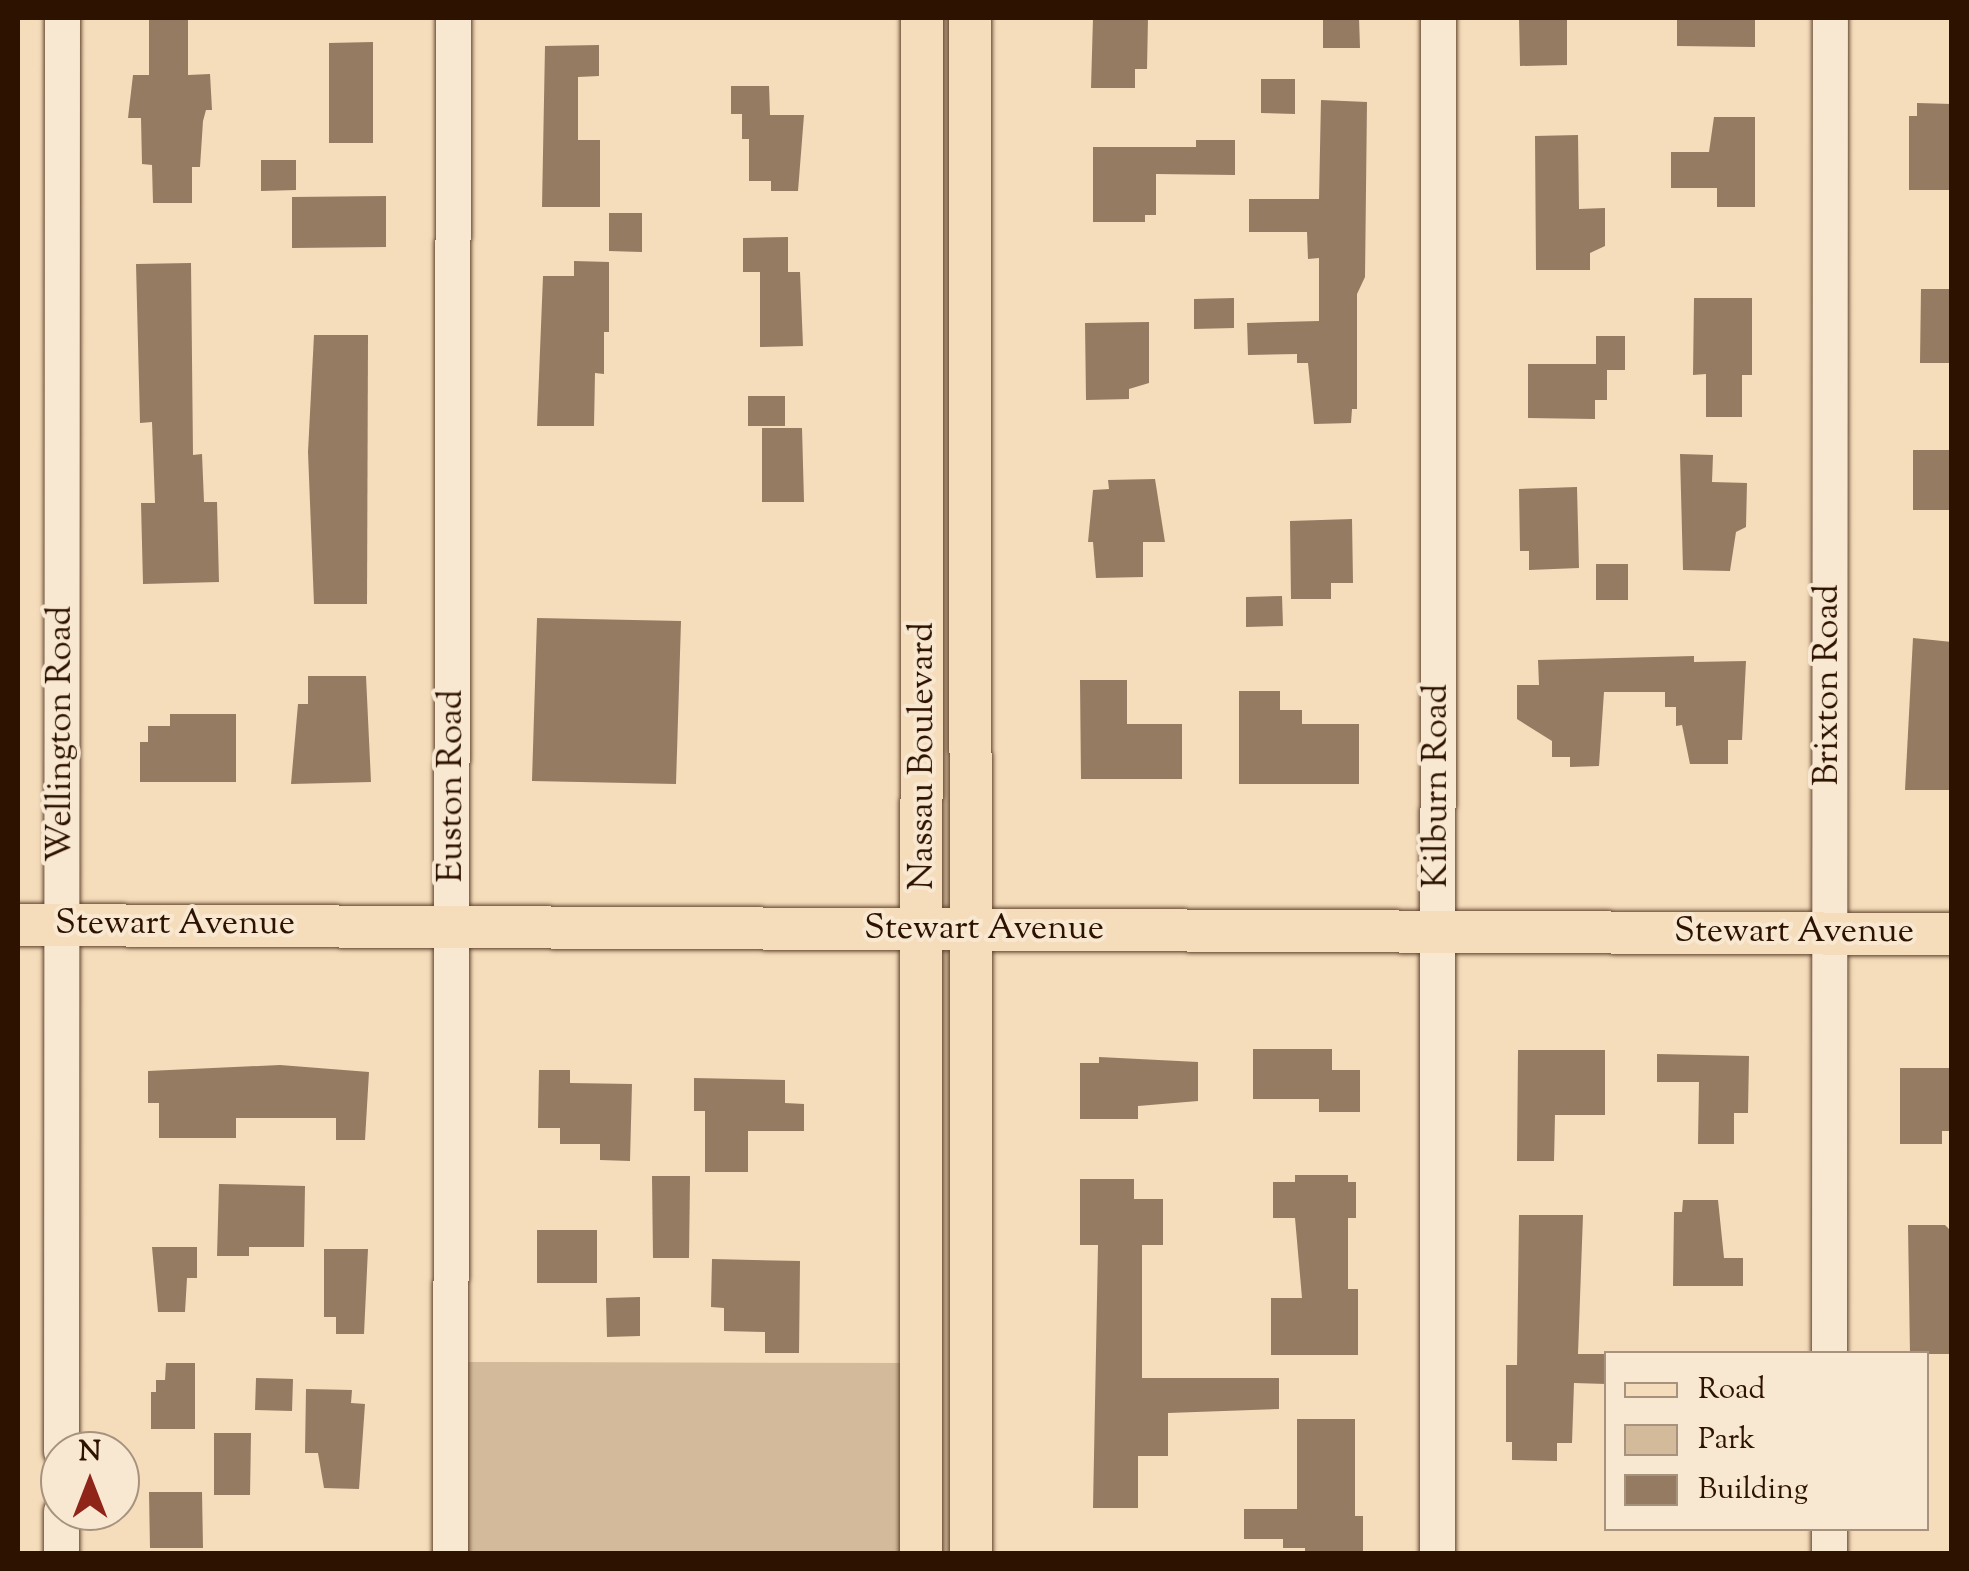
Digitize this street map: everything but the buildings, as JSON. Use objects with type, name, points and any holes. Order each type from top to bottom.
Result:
[{"type":"main road","name":"Nassau Boulevard","points":[[921,1554],[922,18]]},
{"type":"main road","name":"Nassau Boulevard","points":[[970,18],[971,1554]]},
{"type":"main road","name":"Stewart Avenue","points":[[18,925],[1952,934]]},
{"type":"street","name":"Wellington Road","points":[[61,1431],[62,18]]},
{"type":"street","name":"Euston Road","points":[[450,1554],[453,18]]},
{"type":"street","name":"Kilburn Road","points":[[1437,1554],[1438,18]]},
{"type":"street","name":"Brixton Road","points":[[1829,1351],[1830,18]]},
{"type":"green space","points":[[927,18],[973,18],[972,1553],[456,1554],[457,1362],[914,1363]]}]
